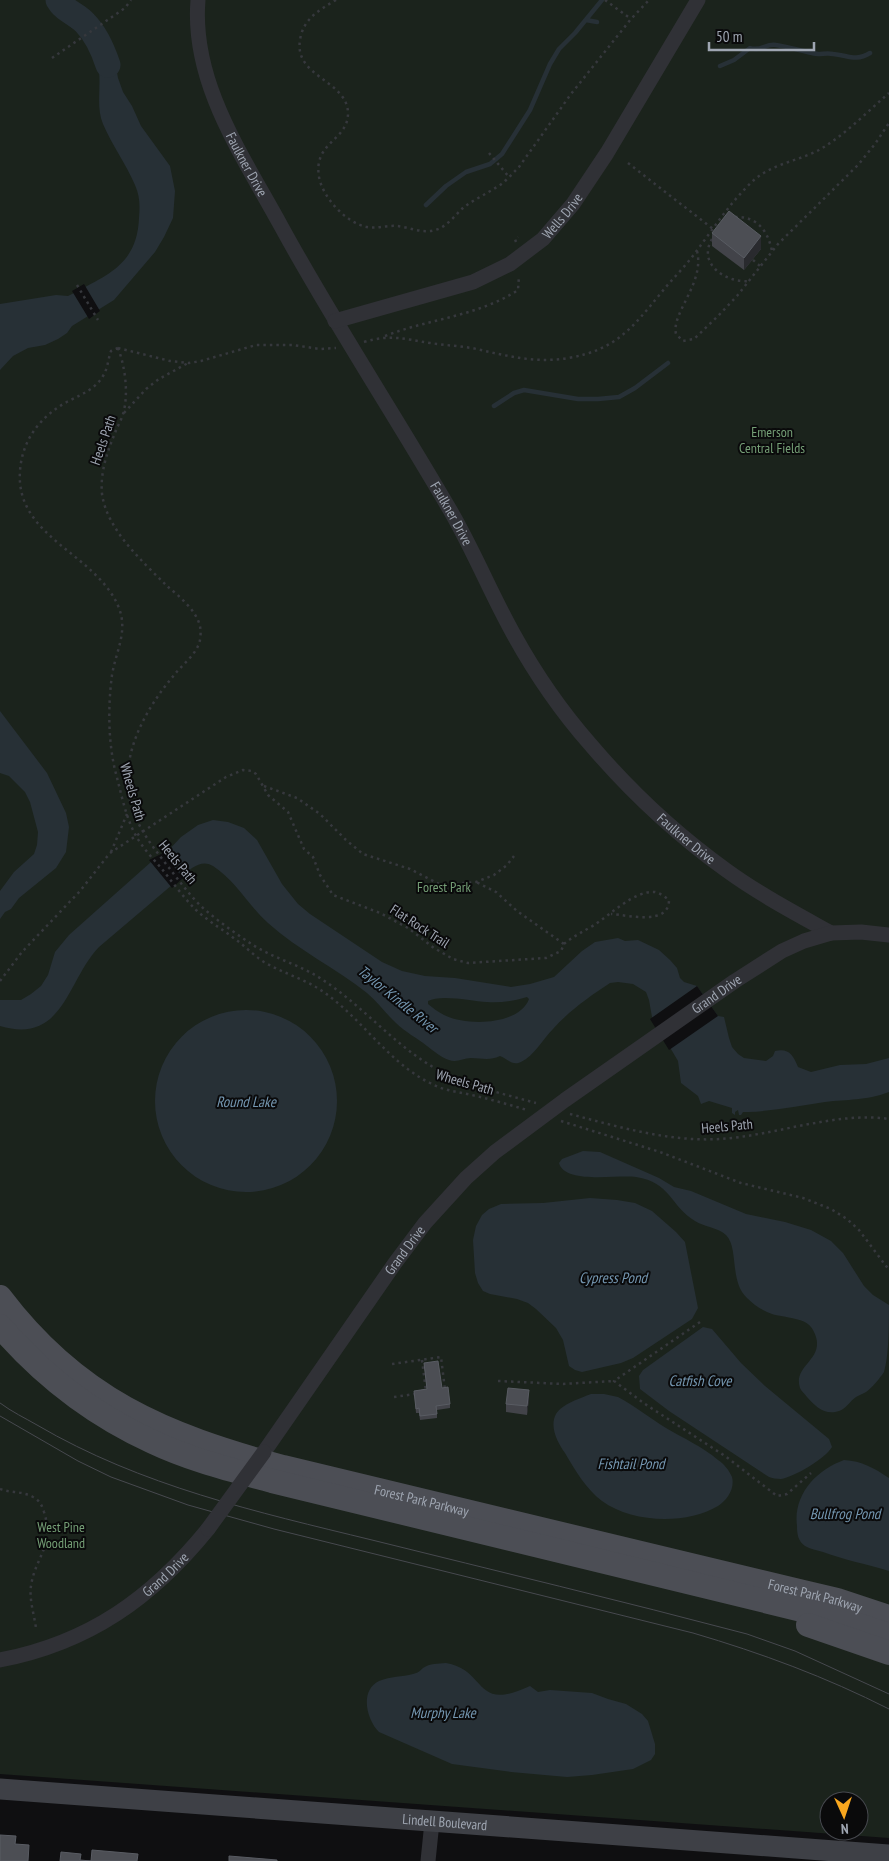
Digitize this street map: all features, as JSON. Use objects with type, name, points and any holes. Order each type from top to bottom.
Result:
[{"type":"main road","name":"Forest Park Parkway","points":[[0,1297],[32,1336],[87,1385],[136,1415],[186,1437],[230,1453],[793,1589],[837,1600],[889,1617]]},
{"type":"main road","name":"Forest Park Parkway","points":[[0,1326],[41,1369],[78,1398],[137,1434],[202,1461],[282,1484],[766,1600],[843,1620],[889,1635]]},
{"type":"main road","points":[[766,1600],[807,1624],[889,1653]]},
{"type":"main road","name":"Lindell Boulevard","points":[[0,1789],[889,1856]]},
{"type":"street","name":"Faulkner Drive","points":[[198,0],[198,34],[207,80],[215,102],[262,191],[335,321],[455,518],[513,634],[565,715],[616,773],[671,826],[727,871],[831,933]]},
{"type":"street","name":"Wells Drive","points":[[335,321],[473,282],[510,264],[543,239],[573,204],[607,153],[698,0]]},
{"type":"street","name":"Grand Drive","points":[[0,1660],[43,1649],[99,1626],[146,1594],[170,1573],[208,1529],[264,1452],[409,1244],[461,1184],[495,1152],[531,1124],[707,1000],[782,951],[804,941],[831,933],[861,932],[889,935]]},
{"type":"street","points":[[428,1861],[432,1822]]},
{"type":"path","points":[[52,58],[125,8],[131,0]]},
{"type":"path","points":[[336,0],[317,11],[307,21],[300,37],[299,48],[304,62],[334,88],[346,104],[347,119],[345,128],[321,154],[318,169],[321,185],[344,214],[361,226],[391,226],[420,231],[435,230],[447,223],[465,207],[502,184],[509,177],[571,94],[631,19],[649,0]]},
{"type":"path","points":[[605,0],[631,19]]},
{"type":"path","points":[[382,337],[407,338],[528,360],[556,360],[581,356],[614,342],[633,327],[697,252],[738,197],[761,175],[822,148],[843,133],[889,93]]},
{"type":"path","points":[[697,252],[696,275],[675,325],[676,334],[683,341],[694,339],[724,309],[801,219],[858,165],[876,144],[889,123]]},
{"type":"path","points":[[489,153],[509,177]]},
{"type":"path","points":[[628,163],[713,229]]},
{"type":"path","points":[[732,218],[746,218],[762,227],[772,251]]},
{"type":"path","points":[[719,222],[723,225]]},
{"type":"path","points":[[708,237],[715,242]]},
{"type":"path","points":[[712,239],[708,246],[708,254],[709,261],[715,269],[728,279],[749,281]]},
{"type":"path","points":[[753,260],[760,266]]},
{"type":"path","points":[[364,342],[466,312],[501,299],[518,290],[519,276]]},
{"type":"path","points":[[76,285],[98,320]]},
{"type":"path","points":[[123,414],[146,389],[159,379],[189,362],[256,345],[336,348]]},
{"type":"path","points":[[118,348],[170,361],[189,362]]},
{"type":"path","name":"Heels Path","points":[[118,348],[125,382],[123,414],[108,452],[102,476],[103,497],[114,524],[132,549],[180,597],[198,619],[200,628],[199,644],[196,650],[156,698],[145,716],[132,748],[127,774],[128,788],[130,802],[142,832],[151,846],[204,908],[253,945],[312,972],[338,990],[379,1027],[431,1066],[467,1082],[537,1104]]},
{"type":"path","name":"Wheels Path","points":[[118,348],[111,351],[106,371],[94,387],[52,412],[38,424],[30,435],[23,453],[20,471],[21,492],[26,508],[36,522],[76,555],[94,573],[110,592],[120,611],[123,632],[112,682],[110,740],[114,767],[127,814],[136,836],[197,911],[270,965],[302,978],[344,1007],[390,1054],[428,1083],[528,1110]]},
{"type":"path","name":"Flat Rock Trail","points":[[142,832],[226,776],[242,770],[252,771],[256,774],[268,795],[288,812],[304,849],[312,857],[320,875],[333,895],[380,912],[408,928],[453,960],[468,963],[546,958],[561,951],[564,944],[572,937],[643,894],[656,892],[669,900],[668,908],[665,912],[653,917],[612,914]]},
{"type":"path","name":"Flat Rock Trail","points":[[262,786],[297,798],[320,814],[363,854],[410,869],[441,886],[476,882],[494,875],[507,865],[514,856]]},
{"type":"path","points":[[0,980],[22,952],[80,891],[110,854],[127,814]]},
{"type":"path","points":[[110,854],[142,832]]},
{"type":"path","points":[[476,882],[496,892],[517,912],[564,944]]},
{"type":"path","name":"Heels Path","points":[[569,1113],[634,1131],[679,1138],[700,1139],[738,1137],[855,1118],[889,1119]]},
{"type":"path","points":[[559,1120],[660,1152],[741,1183],[803,1198],[831,1209],[859,1230],[889,1270]]},
{"type":"path","points":[[498,1381],[563,1384],[614,1381],[700,1322]]},
{"type":"path","points":[[392,1364],[441,1357],[446,1392]]},
{"type":"path","points":[[394,1397],[426,1392],[422,1360]]},
{"type":"path","points":[[614,1381],[645,1404],[717,1450],[777,1496],[787,1494],[811,1473]]},
{"type":"path","points":[[0,1489],[18,1491],[34,1498],[42,1504],[45,1515],[47,1527],[46,1545],[31,1586],[30,1596],[36,1628]]},
{"type":"green space","name":"Forest Park","points":[[0,0],[889,0],[889,1838],[869,1837],[869,1791],[819,1791],[819,1833],[0,1774]]},
{"type":"water","points":[[48,0],[66,0],[87,12],[97,21],[79,33],[53,14]]},
{"type":"water","points":[[103,28],[114,57],[123,92],[141,126],[170,166],[175,191],[173,218],[155,252],[114,300],[72,326],[67,333],[58,339],[45,345],[28,348],[13,356],[0,370],[0,304],[56,295],[68,296],[74,293],[99,280],[119,266],[127,257],[137,234],[139,197],[137,189],[101,118],[98,67],[88,38]]},
{"type":"water","points":[[0,711],[47,773],[66,813],[69,827],[66,852],[56,868],[19,898],[0,919],[0,891],[14,872],[34,854],[38,832],[30,802],[25,792],[9,776],[0,773]]},
{"type":"water","points":[[213,820],[228,822],[244,828],[257,840],[282,884],[298,904],[382,962],[402,971],[425,976],[455,978],[511,987],[554,977],[582,951],[595,942],[618,938],[625,941],[638,940],[659,950],[677,968],[680,978],[684,982],[697,986],[718,1016],[724,1017],[732,1047],[744,1058],[766,1061],[773,1056],[775,1051],[780,1050],[790,1053],[798,1067],[811,1072],[840,1065],[866,1064],[889,1058],[889,1092],[864,1098],[767,1111],[743,1112],[741,1115],[739,1115],[738,1110],[735,1112],[735,1115],[732,1113],[732,1108],[709,1101],[701,1104],[698,1096],[681,1083],[678,1061],[652,1017],[646,992],[633,984],[618,982],[610,983],[573,1010],[559,1022],[530,1056],[521,1062],[513,1063],[500,1056],[489,1059],[449,1060],[440,1056],[403,1029],[355,984],[280,933],[261,916],[228,878],[210,864],[205,863],[192,868],[99,947],[88,961],[62,1006],[51,1018],[38,1026],[21,1029],[0,1026],[0,1000],[21,1000],[41,986],[48,975],[55,952],[69,935],[151,862],[164,855],[181,837],[198,825]],"holes":[[[527,997],[529,999],[523,1008],[503,1019],[477,1022],[453,1019],[428,1004],[428,1001],[440,998],[492,1002],[518,1000]]]},
{"type":"water","name":"Round Lake","points":[[255,1010],[281,1017],[297,1025],[316,1043],[330,1066],[337,1092],[337,1110],[330,1136],[322,1152],[304,1171],[297,1177],[272,1188],[255,1192],[237,1192],[211,1185],[195,1177],[170,1152],[162,1136],[157,1119],[155,1092],[162,1066],[170,1050],[195,1025],[211,1017],[228,1012]]},
{"type":"water","points":[[583,1151],[600,1152],[659,1178],[674,1187],[691,1191],[746,1214],[785,1222],[811,1230],[831,1241],[843,1253],[864,1286],[873,1295],[889,1305],[887,1357],[884,1372],[865,1393],[856,1397],[841,1410],[829,1412],[817,1407],[801,1390],[799,1380],[801,1373],[817,1348],[817,1340],[810,1326],[801,1320],[769,1313],[750,1301],[741,1291],[738,1283],[732,1248],[726,1235],[719,1230],[699,1223],[687,1215],[656,1184],[636,1177],[582,1176],[563,1170],[559,1163],[562,1159]]},
{"type":"water","name":"Cypress Pond","points":[[590,1198],[635,1203],[652,1211],[676,1232],[685,1242],[698,1308],[692,1319],[633,1358],[621,1363],[582,1372],[569,1366],[563,1340],[556,1328],[536,1309],[528,1303],[517,1299],[483,1291],[475,1273],[473,1240],[476,1226],[482,1215],[489,1209],[501,1204],[543,1203]]},
{"type":"water","name":"Catfish Cove","points":[[703,1327],[712,1329],[741,1363],[765,1386],[829,1439],[832,1447],[823,1457],[809,1467],[787,1478],[769,1477],[669,1411],[640,1389],[639,1376],[643,1370]]},
{"type":"water","name":"Fishtail Pond","points":[[591,1394],[618,1397],[712,1455],[724,1465],[732,1477],[731,1490],[724,1501],[705,1512],[691,1516],[659,1519],[628,1514],[602,1501],[591,1491],[577,1472],[555,1435],[553,1424],[559,1410]]},
{"type":"water","name":"Bullfrog Pond","points":[[844,1460],[868,1466],[889,1478],[889,1571],[809,1548],[798,1537],[797,1515],[799,1504],[808,1485],[824,1470]]},
{"type":"water","name":"Murphy Lake","points":[[446,1663],[459,1667],[469,1673],[482,1687],[489,1692],[499,1695],[512,1693],[530,1686],[538,1692],[550,1690],[592,1693],[626,1704],[642,1714],[648,1721],[655,1744],[655,1754],[651,1760],[633,1769],[567,1777],[452,1764],[379,1732],[371,1720],[367,1706],[369,1691],[373,1686],[383,1679],[409,1675],[420,1671],[428,1665]]},
{"type":"pier","points":[[84,284],[100,311],[89,319],[72,291]]},
{"type":"pier","points":[[163,853],[183,878],[172,888],[149,860]]},
{"type":"pier","points":[[697,986],[718,1016],[669,1050],[650,1019]]},
{"type":"building","points":[[729,211],[761,236],[744,258],[712,233]]},
{"type":"building","points":[[438,1361],[442,1388],[448,1387],[450,1404],[436,1406],[437,1414],[420,1416],[419,1408],[416,1409],[414,1391],[427,1389],[424,1363]]},
{"type":"building","points":[[508,1388],[529,1390],[527,1406],[506,1404]]},
{"type":"building","points":[[0,1835],[16,1836],[15,1844],[29,1845],[28,1861],[0,1861]]},
{"type":"building","points":[[92,1850],[138,1854],[137,1861],[91,1861]]},
{"type":"building","points":[[61,1852],[81,1854],[80,1860],[91,1861],[60,1861]]},
{"type":"building","points":[[229,1856],[277,1860],[277,1861],[229,1861]]},
{"type":"waterway","name":"Taylor Kindle River","points":[[58,0],[63,7],[82,20],[93,32],[108,65]]},
{"type":"waterway","points":[[426,205],[446,186],[466,172],[490,164],[502,154],[530,110],[550,64],[559,49],[602,0]]},
{"type":"waterway","points":[[586,20],[597,22]]},
{"type":"waterway","points":[[720,66],[734,60],[750,48],[757,49],[769,45],[818,54],[852,57],[865,56],[870,53]]},
{"type":"waterway","points":[[494,406],[514,393],[524,390],[578,399],[619,397],[635,388],[668,363]]},
{"type":"tram line","points":[[0,1403],[18,1415],[117,1465],[200,1495],[286,1519],[747,1634],[795,1651],[889,1694]]},
{"type":"tram line","points":[[0,1416],[78,1461],[111,1477],[188,1505],[274,1529],[693,1633],[793,1666],[889,1709]]},
{"type":"park label","name":"Emerson Central Fields","points":[[772,440]]},
{"type":"park label","name":"West Pine Woodland","points":[[61,1535]]}]
